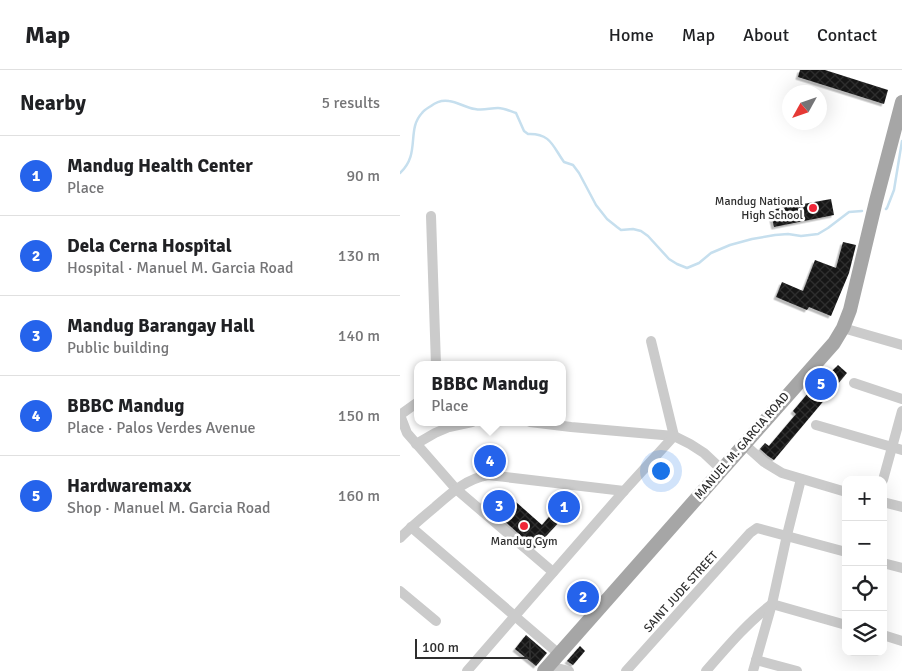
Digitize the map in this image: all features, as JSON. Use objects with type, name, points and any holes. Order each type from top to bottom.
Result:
[{"type":"main road","name":"MANUEL M. GARCIA ROAD","points":[[547,668],[834,343],[843,328],[850,310],[902,102]]},
{"type":"street","points":[[431,216],[436,361]]},
{"type":"street","points":[[843,328],[902,345]]},
{"type":"street","points":[[651,340],[674,436]]},
{"type":"street","points":[[854,383],[902,399]]},
{"type":"street","points":[[414,405],[400,415],[403,432],[456,489],[553,572]]},
{"type":"street","points":[[885,476],[897,448],[902,411]]},
{"type":"street","points":[[816,425],[897,448]]},
{"type":"street","points":[[416,444],[435,433],[454,426]]},
{"type":"street","points":[[563,426],[674,436],[704,453],[721,469]]},
{"type":"street","points":[[467,671],[674,436]]},
{"type":"street","points":[[744,444],[772,468],[782,473],[842,491]]},
{"type":"street","points":[[400,538],[456,489],[478,477],[488,475],[624,491]]},
{"type":"street","points":[[753,671],[772,604],[801,479]]},
{"type":"street","points":[[887,503],[902,507]]},
{"type":"street","points":[[411,527],[559,654]]},
{"type":"street","name":"SAINT JUDE STREET","points":[[626,671],[754,529],[760,528],[787,535]]},
{"type":"street","points":[[787,535],[842,551]]},
{"type":"street","points":[[887,564],[902,568]]},
{"type":"street","points":[[400,591],[436,621]]},
{"type":"street","points":[[772,604],[842,624]]},
{"type":"street","points":[[706,671],[756,616],[772,604]]},
{"type":"street","points":[[887,636],[902,641]]},
{"type":"street","points":[[756,660],[797,671]]},
{"type":"street","points":[[547,668],[569,671]]},
{"type":"building","points":[[800,70],[825,70],[888,90],[884,104],[798,77]]},
{"type":"building","points":[[831,199],[834,215],[774,227],[770,210]]},
{"type":"building","points":[[843,242],[856,245],[849,273],[831,316],[809,307],[807,310],[776,297],[782,282],[803,291],[815,260],[836,268]]},
{"type":"building","points":[[838,365],[847,373],[774,460],[768,456],[760,449],[765,443],[769,446],[796,414],[793,411],[825,373],[828,375]]},
{"type":"building","points":[[483,453],[495,453],[496,469],[484,469]]},
{"type":"building","points":[[493,492],[510,508],[516,502],[542,525],[565,497],[574,506],[535,548],[483,501]]},
{"type":"building","points":[[580,585],[596,599],[586,610],[570,596]]},
{"type":"building","points":[[526,635],[547,653],[536,666],[515,649]]},
{"type":"building","points":[[580,646],[585,651],[573,665],[567,661]]},
{"type":"waterway","points":[[400,173],[410,158],[417,120],[424,111],[433,105],[447,101],[478,110],[500,108],[516,113],[524,131],[528,134],[536,134],[547,138],[564,162],[573,165],[596,205],[607,219],[621,230],[633,229],[641,231],[669,259],[687,268],[699,263],[711,253],[730,245],[775,235],[801,236],[818,234],[849,212],[862,211]]},
{"type":"waterway","points":[[886,209],[894,190],[902,141]]},
{"type":"place","name":"Mandug National High School","points":[[813,208]]},
{"type":"place","name":"Hardwaremaxx","points":[[821,384]]},
{"type":"place","name":"BBBC Mandug","points":[[490,461]]},
{"type":"place","name":"Mandug Barangay Hall","points":[[499,506]]},
{"type":"place","name":"Mandug Health Center","points":[[564,507]]},
{"type":"place","name":"Mandug Gym","points":[[524,526]]},
{"type":"place","name":"Dela Cerna Hospital","points":[[583,597]]}]
